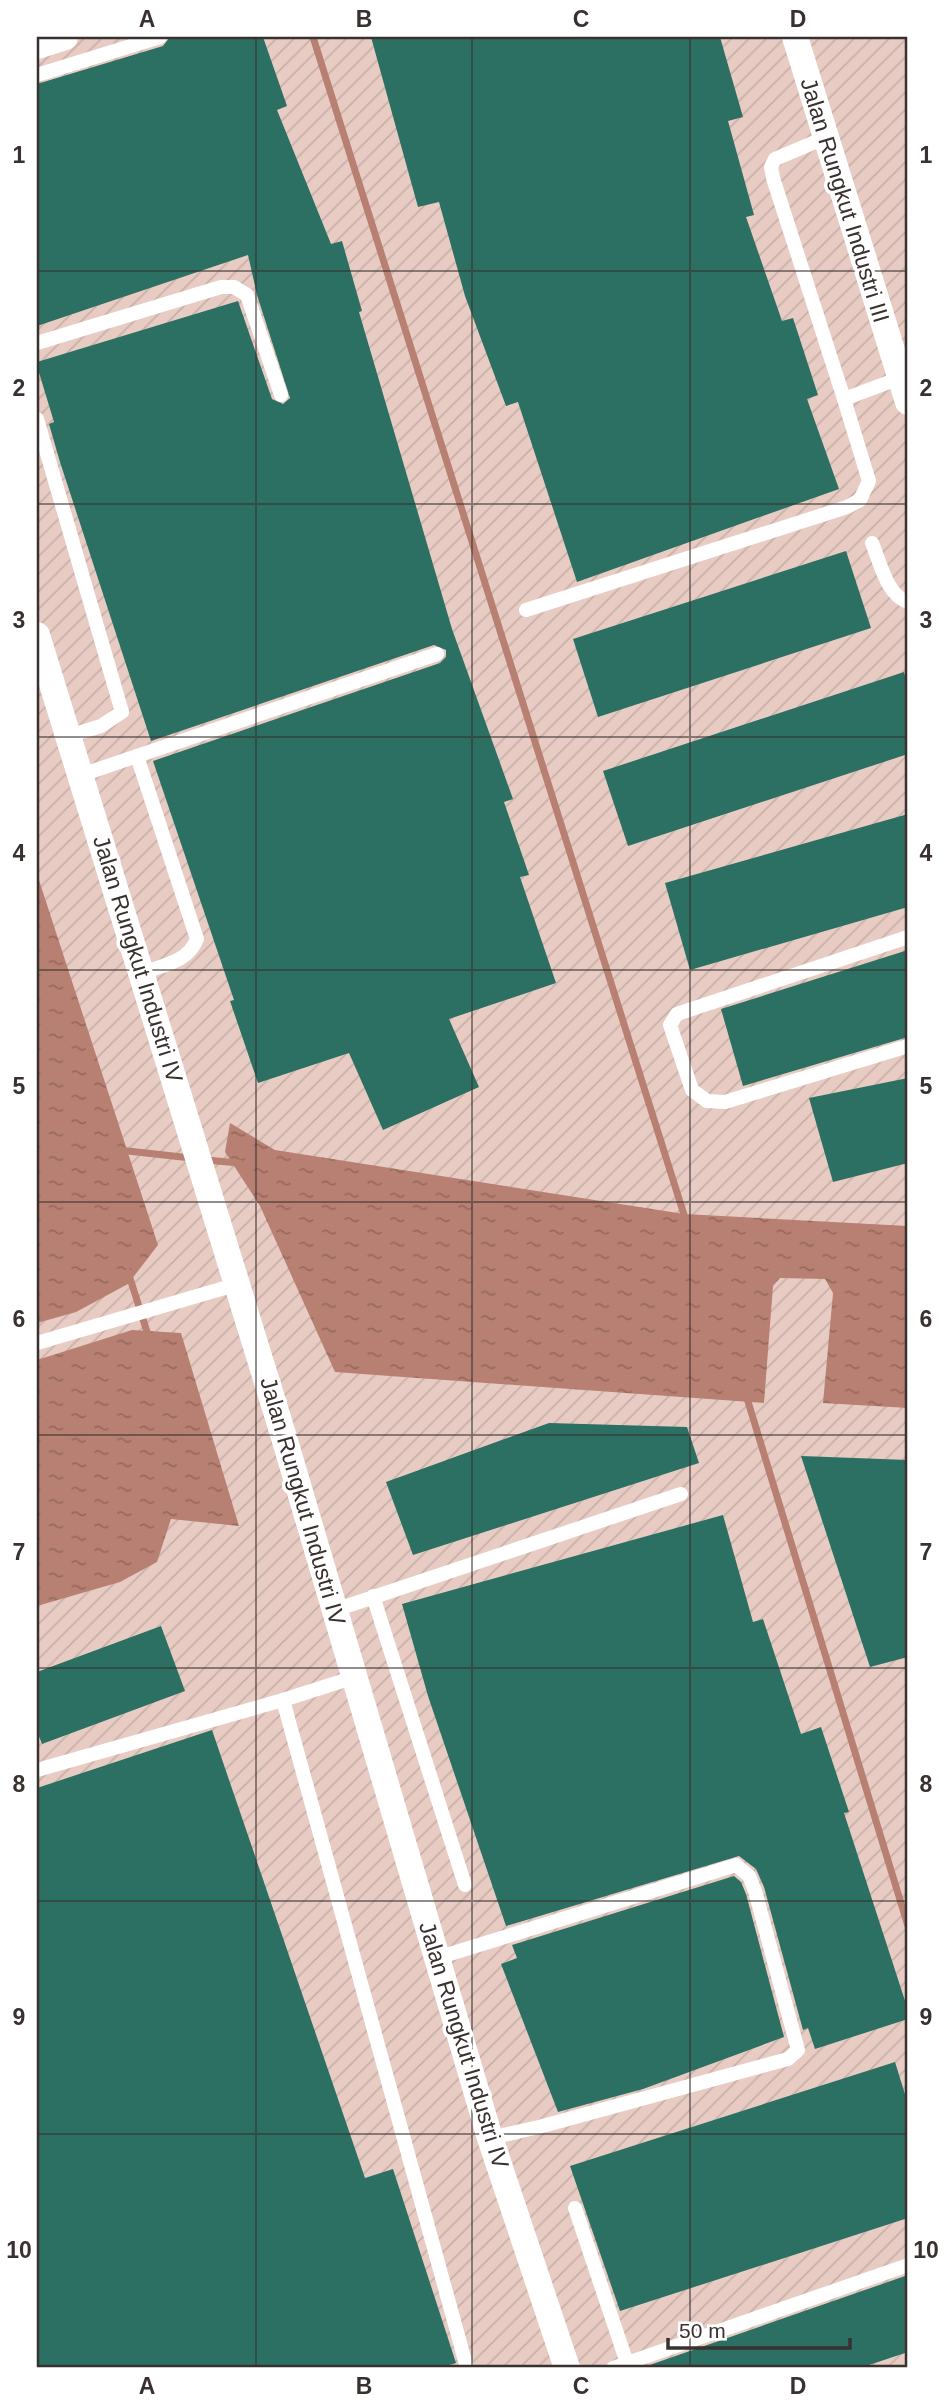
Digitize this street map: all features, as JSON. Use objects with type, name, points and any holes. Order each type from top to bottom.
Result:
[{"type":"street","points":[[37,46],[65,37]]},
{"type":"street","name":"Jalan Rungkut Industri III","points":[[795,37],[904,390]]},
{"type":"street","name":"Jalan Rungkut Industri IV","points":[[37,635],[238,1284],[490,2138],[567,2368]]},
{"type":"lane","points":[[37,75],[160,37]]},
{"type":"lane","points":[[526,610],[847,507],[860,500],[869,481],[771,167],[775,159],[827,137]]},
{"type":"lane","points":[[37,343],[222,287],[234,287],[247,295],[281,394]]},
{"type":"lane","points":[[844,399],[904,390]]},
{"type":"lane","points":[[37,419],[122,712],[101,726],[69,736]]},
{"type":"lane","points":[[872,543],[892,591],[901,600],[908,602]]},
{"type":"lane","points":[[82,775],[437,653]]},
{"type":"lane","points":[[137,756],[197,939],[192,951],[176,961],[142,973]]},
{"type":"lane","points":[[908,937],[677,1014],[670,1025],[692,1090],[707,1101],[725,1102],[908,1046]]},
{"type":"lane","points":[[37,1343],[238,1284]]},
{"type":"lane","points":[[335,1610],[373,1595],[681,1494]]},
{"type":"lane","points":[[373,1595],[465,1885]]},
{"type":"lane","points":[[37,1770],[355,1677]]},
{"type":"lane","points":[[283,1700],[467,2368]]},
{"type":"lane","points":[[437,1958],[484,1946],[736,1865],[749,1876],[755,1891],[798,2050],[788,2059],[540,2127],[490,2138]]},
{"type":"lane","points":[[575,2208],[627,2363]]},
{"type":"lane","points":[[612,2368],[908,2265]]},
{"type":"shaded area","points":[[37,37],[908,37],[908,2368],[37,2368]]},
{"type":"water","points":[[37,874],[158,1245],[128,1284],[76,1312],[37,1323]]},
{"type":"water","points":[[230,1123],[275,1150],[684,1214],[908,1226],[908,1408],[823,1403],[833,1293],[825,1279],[780,1278],[773,1286],[764,1403],[335,1372],[260,1206],[225,1152]]},
{"type":"water","points":[[132,1330],[181,1333],[239,1526],[171,1519],[157,1562],[120,1582],[37,1606],[37,1360]]},
{"type":"building","points":[[170,37],[263,37],[287,106],[277,110],[331,244],[342,241],[362,311],[359,312],[452,629],[513,799],[504,802],[529,875],[520,877],[556,983],[449,1019],[479,1087],[383,1130],[349,1053],[258,1083],[230,1001],[234,1000],[153,761],[440,663],[446,657],[446,650],[434,645],[151,741],[60,462],[49,424],[54,422],[37,366],[37,362],[238,301],[272,399],[283,404],[290,398],[257,295],[248,255],[37,326],[37,84],[163,46]]},
{"type":"building","points":[[371,37],[720,37],[743,117],[728,121],[754,215],[746,217],[782,321],[793,318],[818,395],[807,399],[839,489],[577,582],[518,402],[506,406],[465,296],[439,202],[418,207]]},
{"type":"building","points":[[846,551],[871,628],[598,717],[573,639]]},
{"type":"building","points":[[904,672],[908,687],[908,754],[628,846],[603,771]]},
{"type":"building","points":[[908,814],[908,907],[690,970],[665,883]]},
{"type":"building","points":[[908,950],[908,1037],[743,1086],[721,1009]]},
{"type":"building","points":[[908,1078],[908,1163],[833,1182],[809,1098]]},
{"type":"building","points":[[549,1423],[687,1427],[699,1463],[413,1555],[386,1482]]},
{"type":"building","points":[[801,1456],[908,1460],[908,1657],[870,1667]]},
{"type":"building","points":[[723,1515],[753,1622],[763,1619],[801,1734],[821,1727],[849,1812],[844,1813],[908,2010],[908,2019],[815,2049],[808,2028],[803,2030],[764,1887],[756,1869],[739,1856],[506,1926],[428,1696],[402,1604]]},
{"type":"building","points":[[161,1626],[185,1691],[42,1744],[37,1731],[37,1672]]},
{"type":"building","points":[[212,1730],[365,2178],[393,2169],[456,2363],[439,2368],[37,2368],[37,1788]]},
{"type":"building","points":[[734,1876],[741,1882],[746,1894],[784,2037],[643,2089],[558,2112],[501,1964],[517,1958],[512,1945]]},
{"type":"building","points":[[895,2062],[908,2104],[908,2218],[620,2311],[570,2166]]},
{"type":"building","points":[[908,2275],[908,2352],[860,2368],[641,2368]]},
{"type":"waterway","points":[[313,37],[686,1221]]},
{"type":"waterway","points":[[119,1150],[191,1158]]},
{"type":"waterway","points":[[206,1160],[239,1163]]},
{"type":"waterway","points":[[128,1272],[149,1338]]},
{"type":"waterway","points":[[746,1395],[908,1926]]}]
